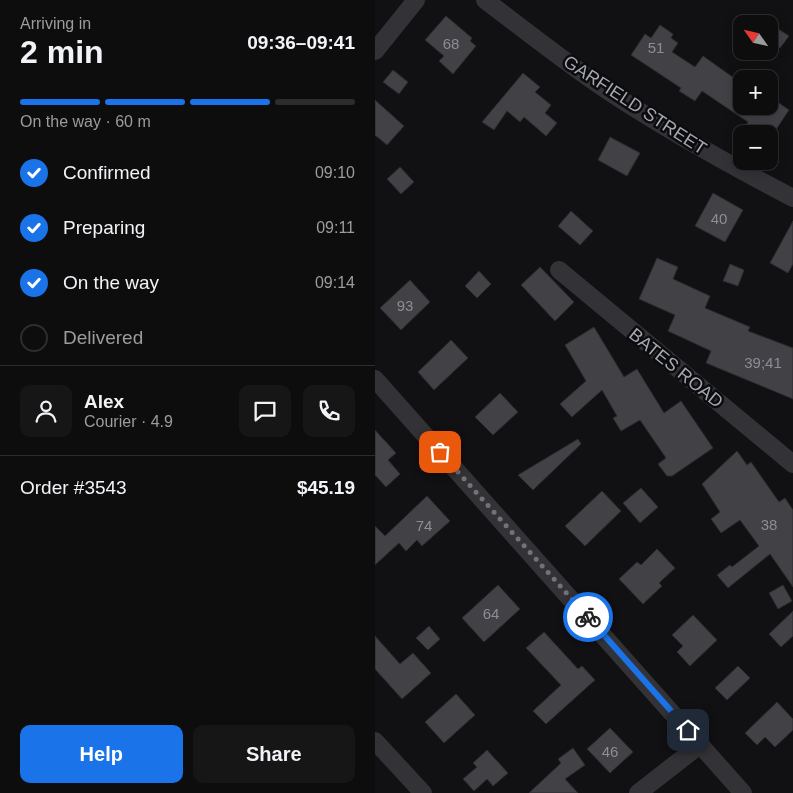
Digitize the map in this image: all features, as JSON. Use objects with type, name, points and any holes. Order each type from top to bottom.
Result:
[{"type":"street","points":[[375,51],[416,0]]},
{"type":"street","name":"GARFIELD STREET","points":[[485,0],[579,71],[637,110],[743,172],[793,198]]},
{"type":"street","name":"BATES ROAD","points":[[559,270],[793,464]]},
{"type":"street","points":[[375,379],[743,793]]},
{"type":"street","points":[[375,741],[423,793]]},
{"type":"street","points":[[638,793],[701,744]]},
{"type":"building","points":[[446,16],[472,38],[470,41],[476,46],[453,74],[439,61],[444,56],[425,40]]},
{"type":"building","points":[[660,25],[673,34],[671,38],[678,43],[672,52],[695,67],[703,56],[733,77],[733,112],[702,91],[695,101],[679,91],[681,88],[631,55],[645,34],[651,38]]},
{"type":"building","points":[[778,29],[789,36],[780,48],[778,47]]},
{"type":"building","points":[[393,70],[408,82],[399,94],[383,82]]},
{"type":"building","points":[[523,73],[540,87],[535,92],[551,105],[545,113],[557,123],[546,136],[524,117],[520,122],[507,111],[494,130],[482,122]]},
{"type":"building","points":[[375,100],[404,126],[387,145],[375,135]]},
{"type":"building","points":[[778,102],[789,110],[778,126],[746,125],[748,122],[738,115],[778,115]]},
{"type":"building","points":[[610,137],[640,153],[627,176],[598,160]]},
{"type":"building","points":[[400,167],[414,182],[401,194],[387,179]]},
{"type":"building","points":[[713,193],[743,210],[725,242],[695,226]]},
{"type":"building","points":[[571,211],[593,231],[580,245],[558,226]]},
{"type":"building","points":[[793,221],[793,264],[788,273],[770,263]]},
{"type":"building","points":[[657,258],[678,267],[673,279],[710,296],[705,308],[750,327],[748,331],[793,348],[793,399],[706,363],[711,351],[668,331],[675,315],[639,299]]},
{"type":"building","points":[[730,264],[744,270],[738,286],[723,281]]},
{"type":"building","points":[[540,267],[574,302],[555,321],[521,285]]},
{"type":"building","points":[[479,271],[491,284],[477,298],[465,286]]},
{"type":"building","points":[[410,280],[430,302],[401,330],[380,308]]},
{"type":"building","points":[[594,327],[624,377],[637,369],[664,413],[681,401],[713,448],[672,476],[667,476],[658,464],[666,458],[640,420],[621,431],[613,418],[617,416],[602,390],[572,417],[560,404],[586,381],[565,345]]},
{"type":"building","points":[[451,340],[468,358],[434,390],[418,372]]},
{"type":"building","points":[[500,393],[518,412],[493,435],[475,417]]},
{"type":"building","points":[[375,430],[396,453],[388,460],[400,474],[386,487],[375,475]]},
{"type":"building","points":[[578,439],[581,444],[533,490],[518,475]]},
{"type":"building","points":[[737,451],[747,465],[751,462],[779,502],[785,498],[793,510],[793,587],[770,554],[728,588],[717,575],[730,565],[732,567],[759,546],[740,520],[721,533],[711,519],[720,512],[702,484]]},
{"type":"building","points":[[641,488],[658,507],[640,523],[623,503]]},
{"type":"building","points":[[602,491],[621,511],[585,546],[565,526]]},
{"type":"building","points":[[427,496],[450,521],[422,546],[417,540],[406,551],[399,543],[375,565],[375,526],[385,536]]},
{"type":"building","points":[[657,549],[675,568],[659,583],[662,586],[643,604],[619,579],[637,562],[641,565]]},
{"type":"building","points":[[498,585],[520,609],[484,642],[462,618]]},
{"type":"building","points":[[783,585],[792,601],[778,609],[769,593]]},
{"type":"building","points":[[793,611],[793,636],[781,647],[769,634]]},
{"type":"building","points":[[693,615],[717,640],[690,666],[677,652],[683,646],[672,635]]},
{"type":"building","points":[[429,626],[440,639],[428,650],[416,638]]},
{"type":"building","points":[[544,632],[578,669],[582,666],[595,680],[546,724],[533,711],[561,685],[526,648]]},
{"type":"building","points":[[375,636],[400,664],[413,653],[431,673],[402,699],[375,669]]},
{"type":"building","points":[[738,666],[750,678],[727,700],[715,688]]},
{"type":"building","points":[[456,694],[475,715],[444,743],[425,722]]},
{"type":"building","points":[[777,702],[793,719],[793,730],[775,747],[765,737],[757,745],[745,733]]},
{"type":"building","points":[[610,728],[633,752],[610,773],[587,749]]},
{"type":"building","points":[[573,748],[585,765],[565,779],[578,793],[529,793],[561,763],[558,759]]},
{"type":"building","points":[[487,750],[508,773],[493,786],[487,779],[474,791],[463,779],[477,767],[473,763]]},
{"type":"way so far","points":[[440,452],[588,617]]},
{"type":"route","points":[[588,617],[688,730]]}]
